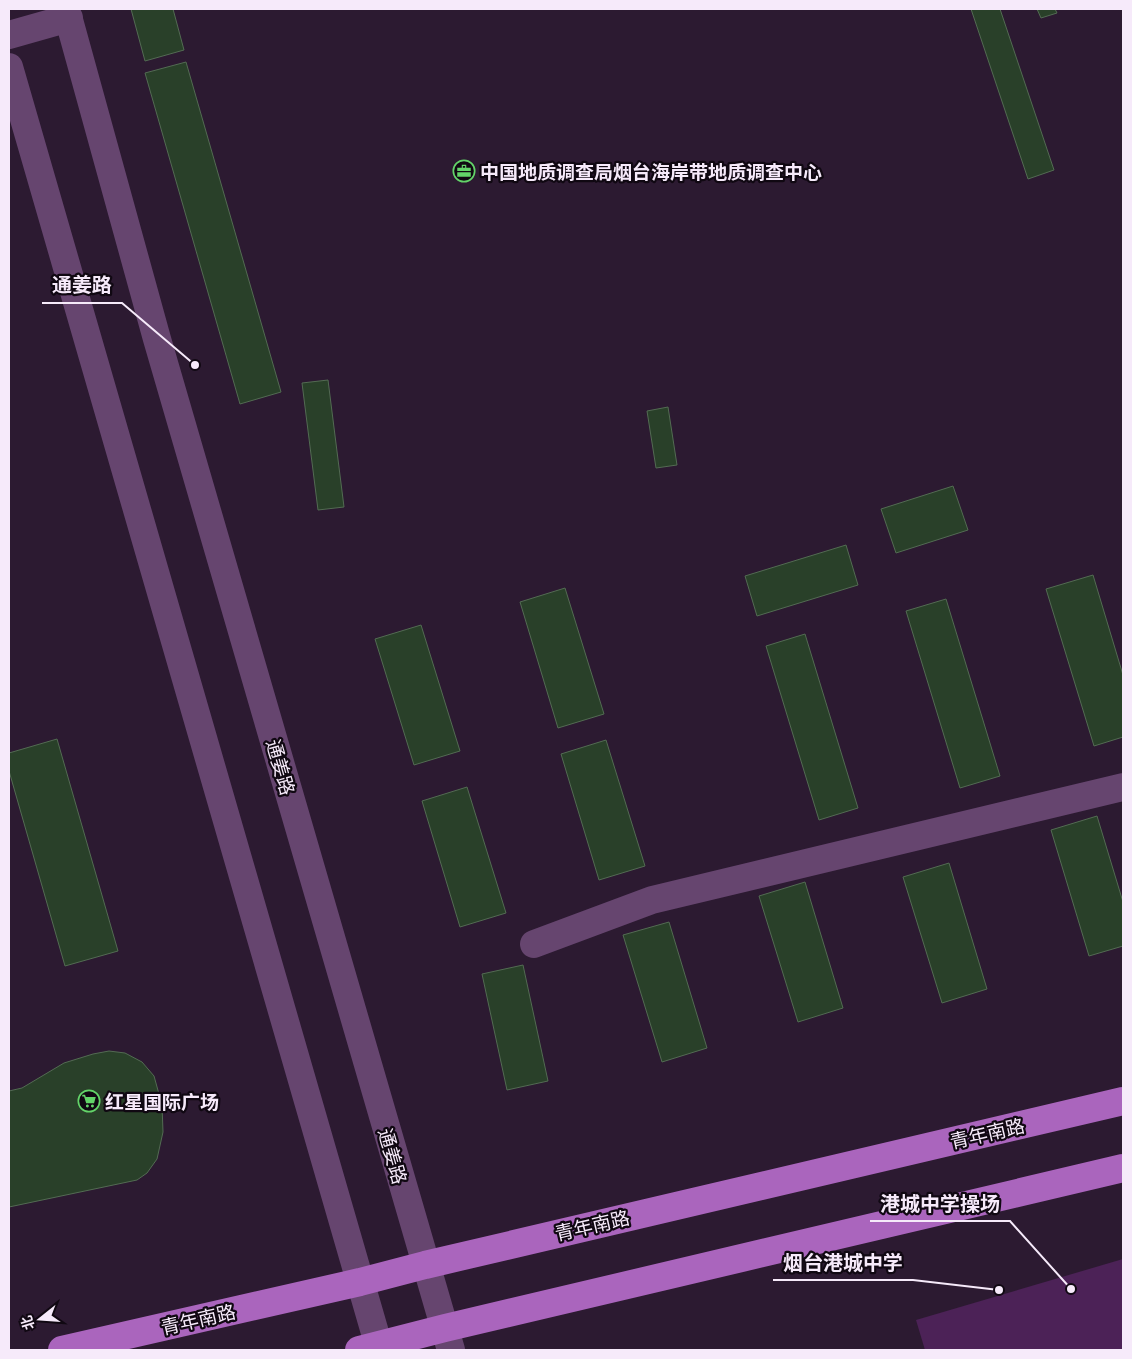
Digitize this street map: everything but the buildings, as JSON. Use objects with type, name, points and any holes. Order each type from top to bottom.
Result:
[{"type":"main road","name":"青年南路","points":[[62,1350],[360,1282],[1123,1100]]},
{"type":"main road","points":[[373,1349],[448,1339],[1123,1168]]},
{"type":"street","points":[[9,35],[67,14]]},
{"type":"street","name":"通姜路","points":[[67,14],[157,339],[448,1339]]},
{"type":"street","points":[[9,68],[360,1282],[373,1349]]},
{"type":"street","points":[[534,944],[652,900],[1123,787]]},
{"type":"shaded area","points":[[1123,1259],[1123,1350],[925,1350],[916,1320]]},
{"type":"place","name":"中国地质调查局烟台海岸带地质调查中心","points":[[464,171]]},
{"type":"place","name":"通姜路","points":[[195,365]]},
{"type":"place","name":"红星国际广场","points":[[89,1101]]},
{"type":"place","name":"港城中学操场","points":[[1071,1289]]},
{"type":"place","name":"烟台港城中学","points":[[999,1290]]}]
